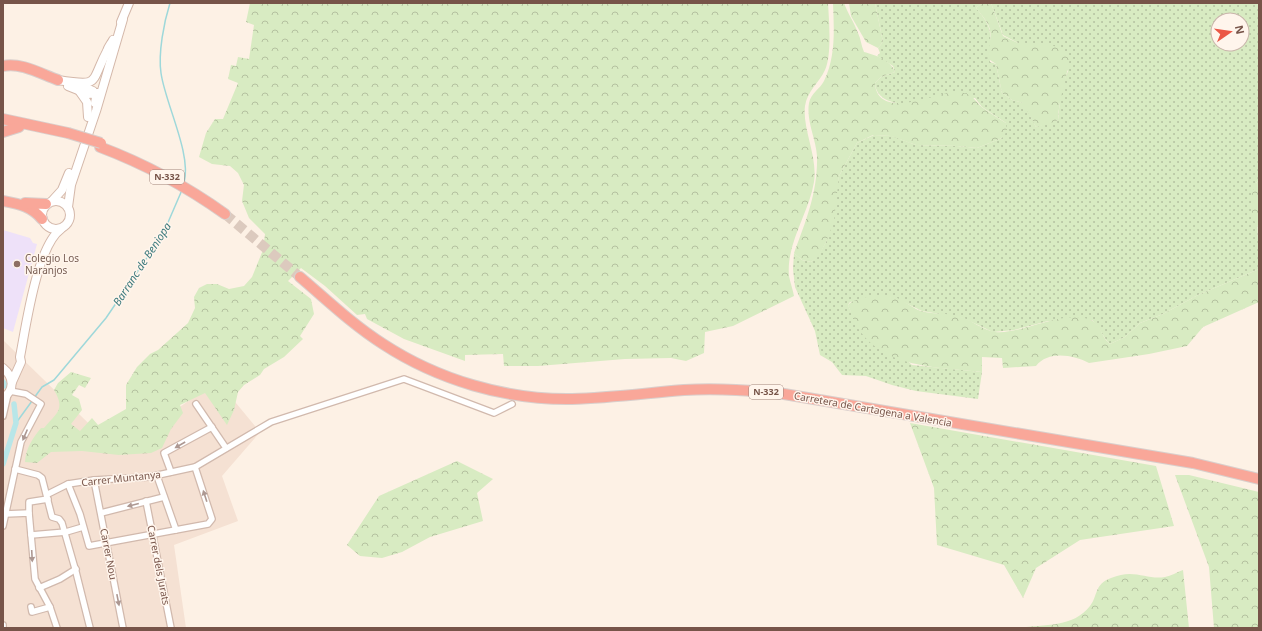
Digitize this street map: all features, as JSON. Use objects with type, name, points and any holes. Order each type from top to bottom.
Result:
[{"type":"highway","points":[[3,66],[15,65],[58,80]]},
{"type":"highway","points":[[3,72],[16,69],[27,69]]},
{"type":"highway","points":[[4,121],[68,135]]},
{"type":"highway","name":"N-332","points":[[4,121],[19,127],[68,135],[100,145],[140,161],[189,185],[194,192],[225,214]]},
{"type":"highway","points":[[3,132],[19,127]]},
{"type":"highway","points":[[3,200],[31,204],[49,203]]},
{"type":"highway","points":[[3,200],[27,206],[32,209],[43,222]]},
{"type":"highway","name":"Carretera de Cartagena a Valencia","points":[[300,277],[361,328],[389,348],[434,371],[491,390],[518,395],[558,399],[718,389],[784,394],[1193,463],[1259,479]]},
{"type":"street","points":[[45,250],[42,211],[62,190],[68,176],[95,94],[129,3]]},
{"type":"street","points":[[76,84],[90,82],[94,79],[111,50]]},
{"type":"street","points":[[73,179],[94,118],[111,50]]},
{"type":"street","points":[[58,80],[80,92],[95,94]]},
{"type":"street","points":[[3,416],[7,395],[21,362],[20,359],[33,293],[45,250],[52,236],[70,220],[68,207],[73,179],[96,98],[95,94],[90,89],[58,80]]},
{"type":"street","points":[[80,92],[87,102],[88,118]]},
{"type":"street","points":[[49,203],[61,202],[68,207]]},
{"type":"street","points":[[43,222],[52,229],[61,229]]},
{"type":"street","points":[[12,382],[10,376],[3,368],[14,365],[20,359]]},
{"type":"street","name":"Carrer Muntanya","points":[[29,513],[29,502],[48,497],[68,484],[94,480],[157,476],[195,467],[271,422],[404,379],[494,413],[512,404]]},
{"type":"street","points":[[3,526],[15,469],[26,432],[41,406],[38,402],[26,394],[7,395]]},
{"type":"street","points":[[196,404],[226,448]]},
{"type":"street","points":[[171,472],[164,453],[212,427]]},
{"type":"street","points":[[68,484],[84,527],[89,546],[208,524],[212,519],[195,467]]},
{"type":"street","points":[[15,469],[38,475],[42,478],[52,517],[60,521],[76,569],[90,628]]},
{"type":"street","points":[[157,476],[176,530]]},
{"type":"street","name":"Carrer Nou","points":[[94,480],[123,628]]},
{"type":"street","points":[[101,513],[164,497]]},
{"type":"street","name":"Carrer dels Jurats","points":[[146,502],[171,628]]},
{"type":"street","points":[[5,514],[29,513],[33,572],[39,588],[50,607],[57,628]]},
{"type":"street","points":[[31,535],[84,527]]},
{"type":"street","points":[[39,588],[60,579],[76,569]]},
{"type":"street","points":[[31,606],[32,612],[50,607]]},
{"type":"shaded area","name":"Colegio Los Naranjos","points":[[3,230],[30,238],[33,243],[37,244],[13,332],[3,328]]},
{"type":"shaded area","points":[[3,340],[118,452],[217,380],[260,432],[222,476],[238,521],[174,545],[186,628],[3,628]]},
{"type":"green space","points":[[250,3],[828,3],[830,37],[829,56],[825,70],[808,96],[805,106],[806,124],[815,172],[808,205],[794,240],[791,252],[789,276],[794,296],[733,326],[705,332],[704,353],[686,361],[671,358],[625,359],[538,366],[504,366],[503,354],[465,355],[465,361],[404,339],[367,319],[365,314],[357,315],[325,286],[301,268],[288,281],[311,299],[314,314],[300,336],[303,339],[284,357],[264,369],[260,375],[244,385],[238,392],[234,410],[227,425],[205,393],[180,405],[183,413],[171,429],[162,448],[151,453],[119,455],[82,451],[51,452],[37,463],[25,462],[28,448],[32,440],[41,428],[44,428],[58,411],[59,402],[54,390],[58,383],[71,372],[91,378],[85,388],[79,385],[72,395],[79,399],[82,410],[71,424],[80,431],[92,418],[98,425],[126,409],[126,385],[137,367],[150,354],[158,350],[188,323],[195,308],[194,297],[199,288],[207,284],[217,284],[229,289],[244,286],[252,277],[263,250],[265,234],[249,218],[242,201],[244,185],[238,173],[230,166],[212,164],[199,157],[206,133],[215,119],[223,119],[238,83],[228,79],[231,65],[236,66],[238,57],[249,59],[254,25],[246,22]]},
{"type":"green space","points":[[833,3],[844,3],[855,25],[864,52],[886,61],[893,68],[895,72],[881,77],[875,83],[878,94],[885,100],[895,103],[907,102],[952,92],[964,93],[973,97],[983,108],[1006,123],[1007,131],[1002,138],[977,148],[916,145],[891,136],[873,135],[857,143],[839,176],[834,221],[827,240],[819,256],[811,262],[802,260],[794,253],[807,217],[816,181],[817,156],[808,110],[810,100],[824,81],[831,62],[834,23]]},
{"type":"green space","points":[[849,3],[875,3],[883,42],[878,48],[866,42],[851,16]]},
{"type":"green space","points":[[875,3],[982,3],[976,8],[989,28],[990,62],[996,64],[1002,93],[1012,100],[1024,103],[1036,127],[1058,120],[1061,89],[1068,71],[1041,43],[1018,43],[1003,35],[991,3],[1259,3],[1259,180],[1256,183],[1259,269],[1198,295],[1163,314],[1140,323],[1125,337],[1110,344],[1092,320],[1048,321],[1014,330],[993,332],[963,318],[922,311],[893,297],[850,302],[848,305],[851,312],[912,365],[982,372],[978,399],[916,391],[866,376],[842,375],[832,362],[820,355],[815,331],[795,287],[793,269],[794,253],[802,260],[811,262],[819,255],[827,240],[839,176],[857,143],[874,135],[892,136],[916,145],[977,148],[1002,138],[1006,123],[982,107],[975,98],[902,104],[892,102],[884,98],[878,92],[875,83],[881,77],[895,72],[893,66],[877,56],[880,53],[878,48],[883,42]]},
{"type":"green space","points":[[982,3],[991,3],[1003,36],[1018,43],[1041,43],[1054,46],[1063,49],[1070,56],[1058,120],[1036,127],[1023,103],[1012,100],[1002,93],[996,64],[987,58],[990,42],[989,26],[976,8]]},
{"type":"green space","points":[[1259,180],[1259,228],[1253,218],[1251,204],[1253,190]]},
{"type":"green space","points":[[1259,269],[1259,302],[1203,327],[1187,346],[1149,354],[1089,363],[1069,356],[1054,356],[1041,361],[1036,366],[1003,368],[1002,358],[982,357],[982,372],[930,367],[912,363],[896,358],[880,350],[867,339],[856,325],[848,305],[863,298],[889,296],[898,298],[921,311],[959,316],[987,330],[1000,332],[1011,331],[1061,318],[1084,318],[1095,322],[1098,325],[1106,340],[1110,344],[1125,337],[1140,323],[1163,314],[1198,295]]},
{"type":"green space","points":[[910,423],[1156,466],[1174,526],[1080,540],[1036,568],[1023,598],[1004,565],[937,545],[934,488]]},
{"type":"green space","points":[[457,461],[493,479],[477,493],[483,521],[430,537],[402,552],[382,558],[360,556],[347,545],[379,496]]},
{"type":"green space","points":[[1175,475],[1189,475],[1259,492],[1259,628],[1214,628],[1209,567]]},
{"type":"green space","points":[[1183,570],[1189,628],[1019,628],[1058,624],[1075,618],[1090,606],[1102,584],[1119,575],[1133,574],[1152,577],[1165,577]]},
{"type":"waterway","name":"Barranc de Beniopa","points":[[170,3],[162,38],[160,65],[163,85],[181,143],[185,171],[184,183]]},
{"type":"waterway","name":"Barranc de Beniopa","points":[[34,398],[42,387],[54,380],[106,318],[163,234],[182,190]]},
{"type":"waterway","points":[[3,382],[6,386]]},
{"type":"waterway","name":"Barranc de Beniopa","points":[[16,423],[32,401]]},
{"type":"waterway","name":"Barranc de Beniopa","points":[[3,464],[16,423],[14,404]]},
{"type":"tunnel","points":[[225,214],[300,277]]},
{"type":"place","name":"Colegio Los Naranjos","points":[[17,264]]}]
